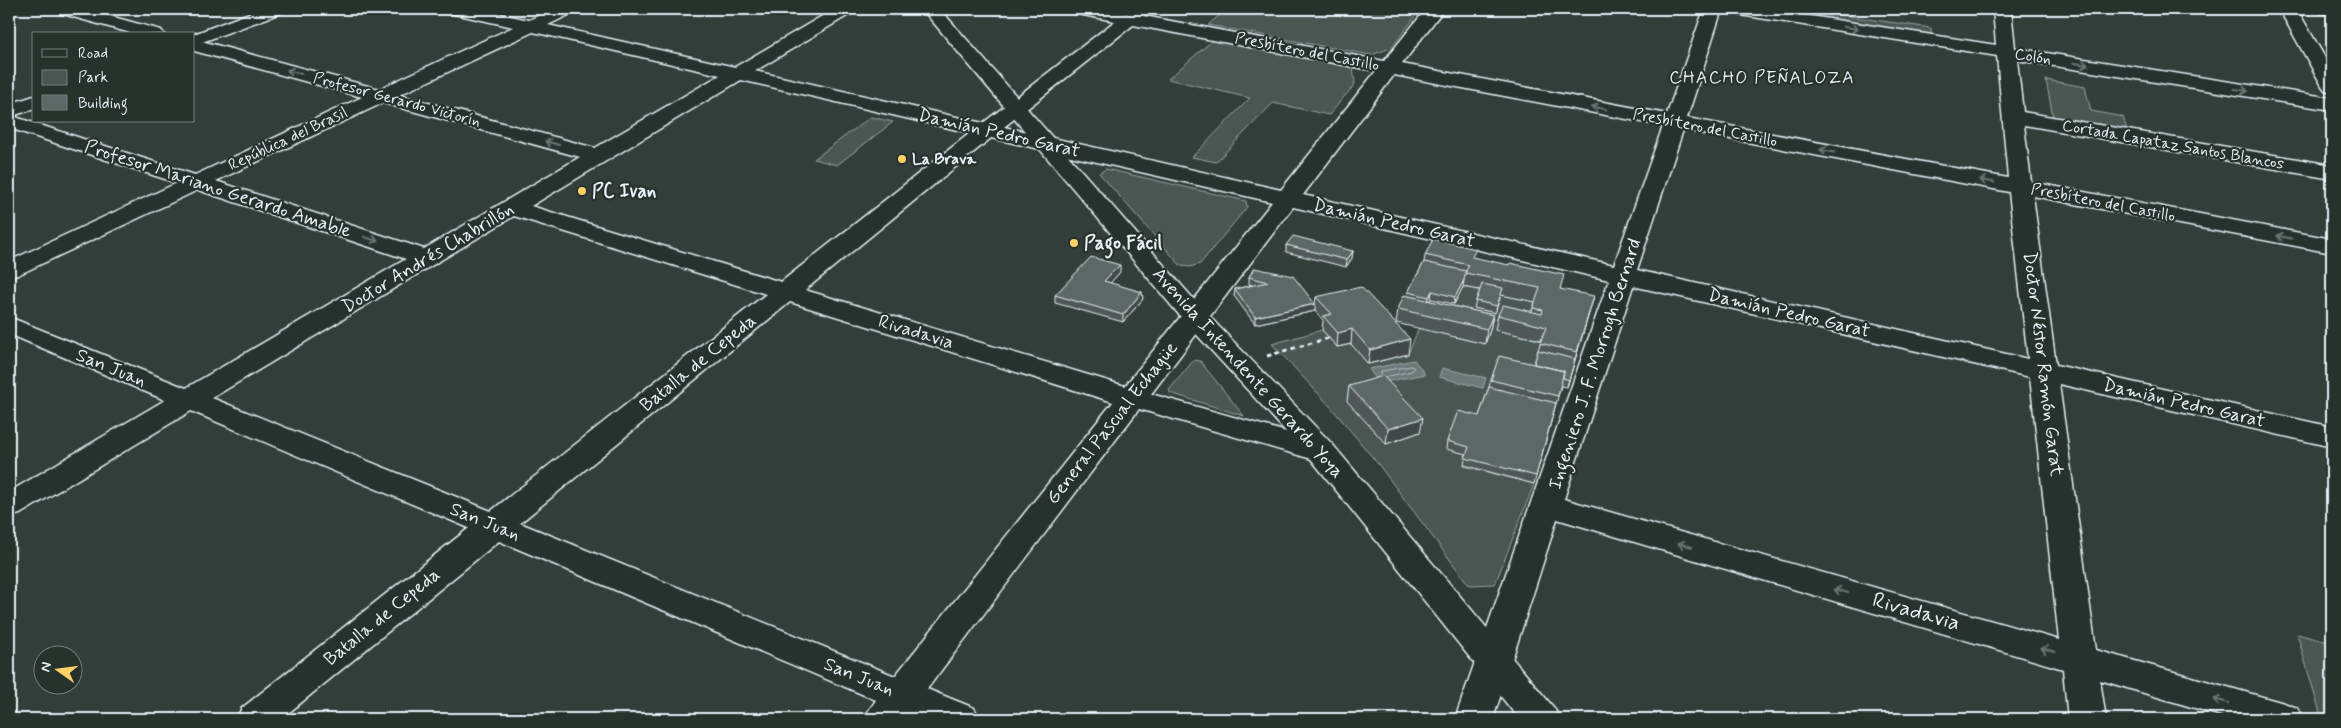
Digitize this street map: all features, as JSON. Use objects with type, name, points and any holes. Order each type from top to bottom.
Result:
[{"type":"street","points":[[65,9],[148,32]]},
{"type":"street","points":[[195,40],[275,9]]},
{"type":"street","name":"Damián Pedro Garat","points":[[456,9],[2332,437]]},
{"type":"street","name":"República del Brasil","points":[[9,270],[567,9]]},
{"type":"street","name":"Doctor Andrés Chabrillón","points":[[9,506],[846,9]]},
{"type":"street","name":"Avenida Intendente Gerardo Yoya","points":[[931,9],[1195,317],[1322,452],[1541,719]]},
{"type":"street","name":"Presbítero del Castillo","points":[[1078,9],[1136,14],[1388,68],[2332,246]]},
{"type":"street","name":"General Pascual Echagüe","points":[[882,719],[1435,9]]},
{"type":"street","name":"Ingeniero J. F. Morrogh Bernard","points":[[1474,719],[1548,505],[1713,9]]},
{"type":"street","name":"Colón","points":[[1734,9],[2332,104]]},
{"type":"street","name":"Doctor Néstor Ramón Garat","points":[[2002,9],[2008,53],[2020,187],[2045,371],[2087,719]]},
{"type":"street","points":[[2288,9],[2332,86]]},
{"type":"street","points":[[2327,9],[2332,10]]},
{"type":"street","name":"Batalla de Cepeda","points":[[255,719],[987,130],[1136,14]]},
{"type":"street","name":"Profesor Gerardo Victorín","points":[[195,45],[599,156]]},
{"type":"street","points":[[9,111],[32,103]]},
{"type":"street","name":"Cortada Capataz Santos Blancos","points":[[2014,117],[2332,172]]},
{"type":"street","name":"Profesor Mariano Gerardo Amable","points":[[9,121],[428,258]]},
{"type":"street","name":"Rivadavia","points":[[512,208],[1132,398],[1322,452]]},
{"type":"street","name":"San Juan","points":[[9,326],[961,719]]},
{"type":"street","name":"Rivadavia","points":[[1548,505],[2284,719]]},
{"type":"path","points":[[1240,364],[1329,338]]},
{"type":"green space","points":[[1227,9],[1421,9],[1391,48],[1371,55],[1208,25]]},
{"type":"green space","points":[[1752,9],[1798,9],[1931,28],[1931,37]]},
{"type":"green space","points":[[1213,40],[1353,68],[1355,84],[1329,115],[1273,103],[1216,162],[1192,157],[1250,98],[1168,79]]},
{"type":"green space","points":[[2046,80],[2085,87],[2091,111],[2123,117],[2127,130],[2053,117]]},
{"type":"green space","points":[[871,117],[893,122],[837,165],[814,159]]},
{"type":"green space","points":[[1106,169],[1246,201],[1247,207],[1200,264],[1190,267],[1181,266],[1099,173]]},
{"type":"green space","points":[[1462,287],[1481,291],[1475,308],[1495,313],[1501,295],[1537,302],[1530,322],[1496,329],[1542,341],[1530,378],[1446,448],[1467,454],[1464,466],[1534,484],[1495,584],[1469,585],[1378,464],[1330,406],[1272,344],[1322,330],[1337,347],[1351,344],[1408,354],[1419,328],[1485,344],[1490,330],[1447,320]]},
{"type":"green space","points":[[1194,360],[1200,361],[1244,416],[1170,393],[1169,390]]},
{"type":"green space","points":[[2297,634],[2332,643],[2332,719],[2321,716]]},
{"type":"water","points":[[1414,360],[1425,374],[1379,383],[1369,369]]},
{"type":"water","points":[[1442,368],[1486,378],[1483,388],[1439,377]]},
{"type":"building","points":[[1293,236],[1353,251],[1347,260],[1286,245]]},
{"type":"building","points":[[1433,239],[1476,249],[1472,257],[1564,275],[1560,289],[1594,296],[1577,352],[1540,343],[1546,327],[1498,315],[1503,305],[1542,314],[1543,310],[1533,308],[1540,288],[1465,273],[1469,265],[1425,255]]},
{"type":"building","points":[[1091,257],[1120,265],[1104,281],[1142,292],[1123,315],[1055,295]]},
{"type":"building","points":[[1424,262],[1466,271],[1464,280],[1455,297],[1432,291],[1429,297],[1408,292]]},
{"type":"building","points":[[1254,268],[1293,276],[1315,304],[1255,317],[1235,289],[1268,282],[1249,277]]},
{"type":"building","points":[[1482,284],[1503,288],[1497,306],[1476,301]]},
{"type":"building","points":[[1361,287],[1410,339],[1370,350],[1352,329],[1338,333],[1323,316],[1332,314],[1316,297]]},
{"type":"building","points":[[1404,295],[1493,315],[1487,329],[1398,309]]},
{"type":"building","points":[[1538,350],[1575,359],[1569,380],[1563,378],[1564,371],[1534,364]]},
{"type":"building","points":[[1499,356],[1564,371],[1558,396],[1491,380]]},
{"type":"building","points":[[1383,376],[1423,418],[1388,429],[1349,386]]},
{"type":"building","points":[[1489,387],[1556,403],[1536,476],[1465,458],[1469,447],[1447,441],[1458,411],[1479,416]]},
{"type":"place","name":"La Brava","points":[[902,159]]},
{"type":"place","name":"PC Ivan","points":[[582,191]]},
{"type":"place","name":"Pago Fácil","points":[[1074,243]]},
{"type":"district","name":"CHACHO PEÑALOZA","points":[[1762,78]]}]
